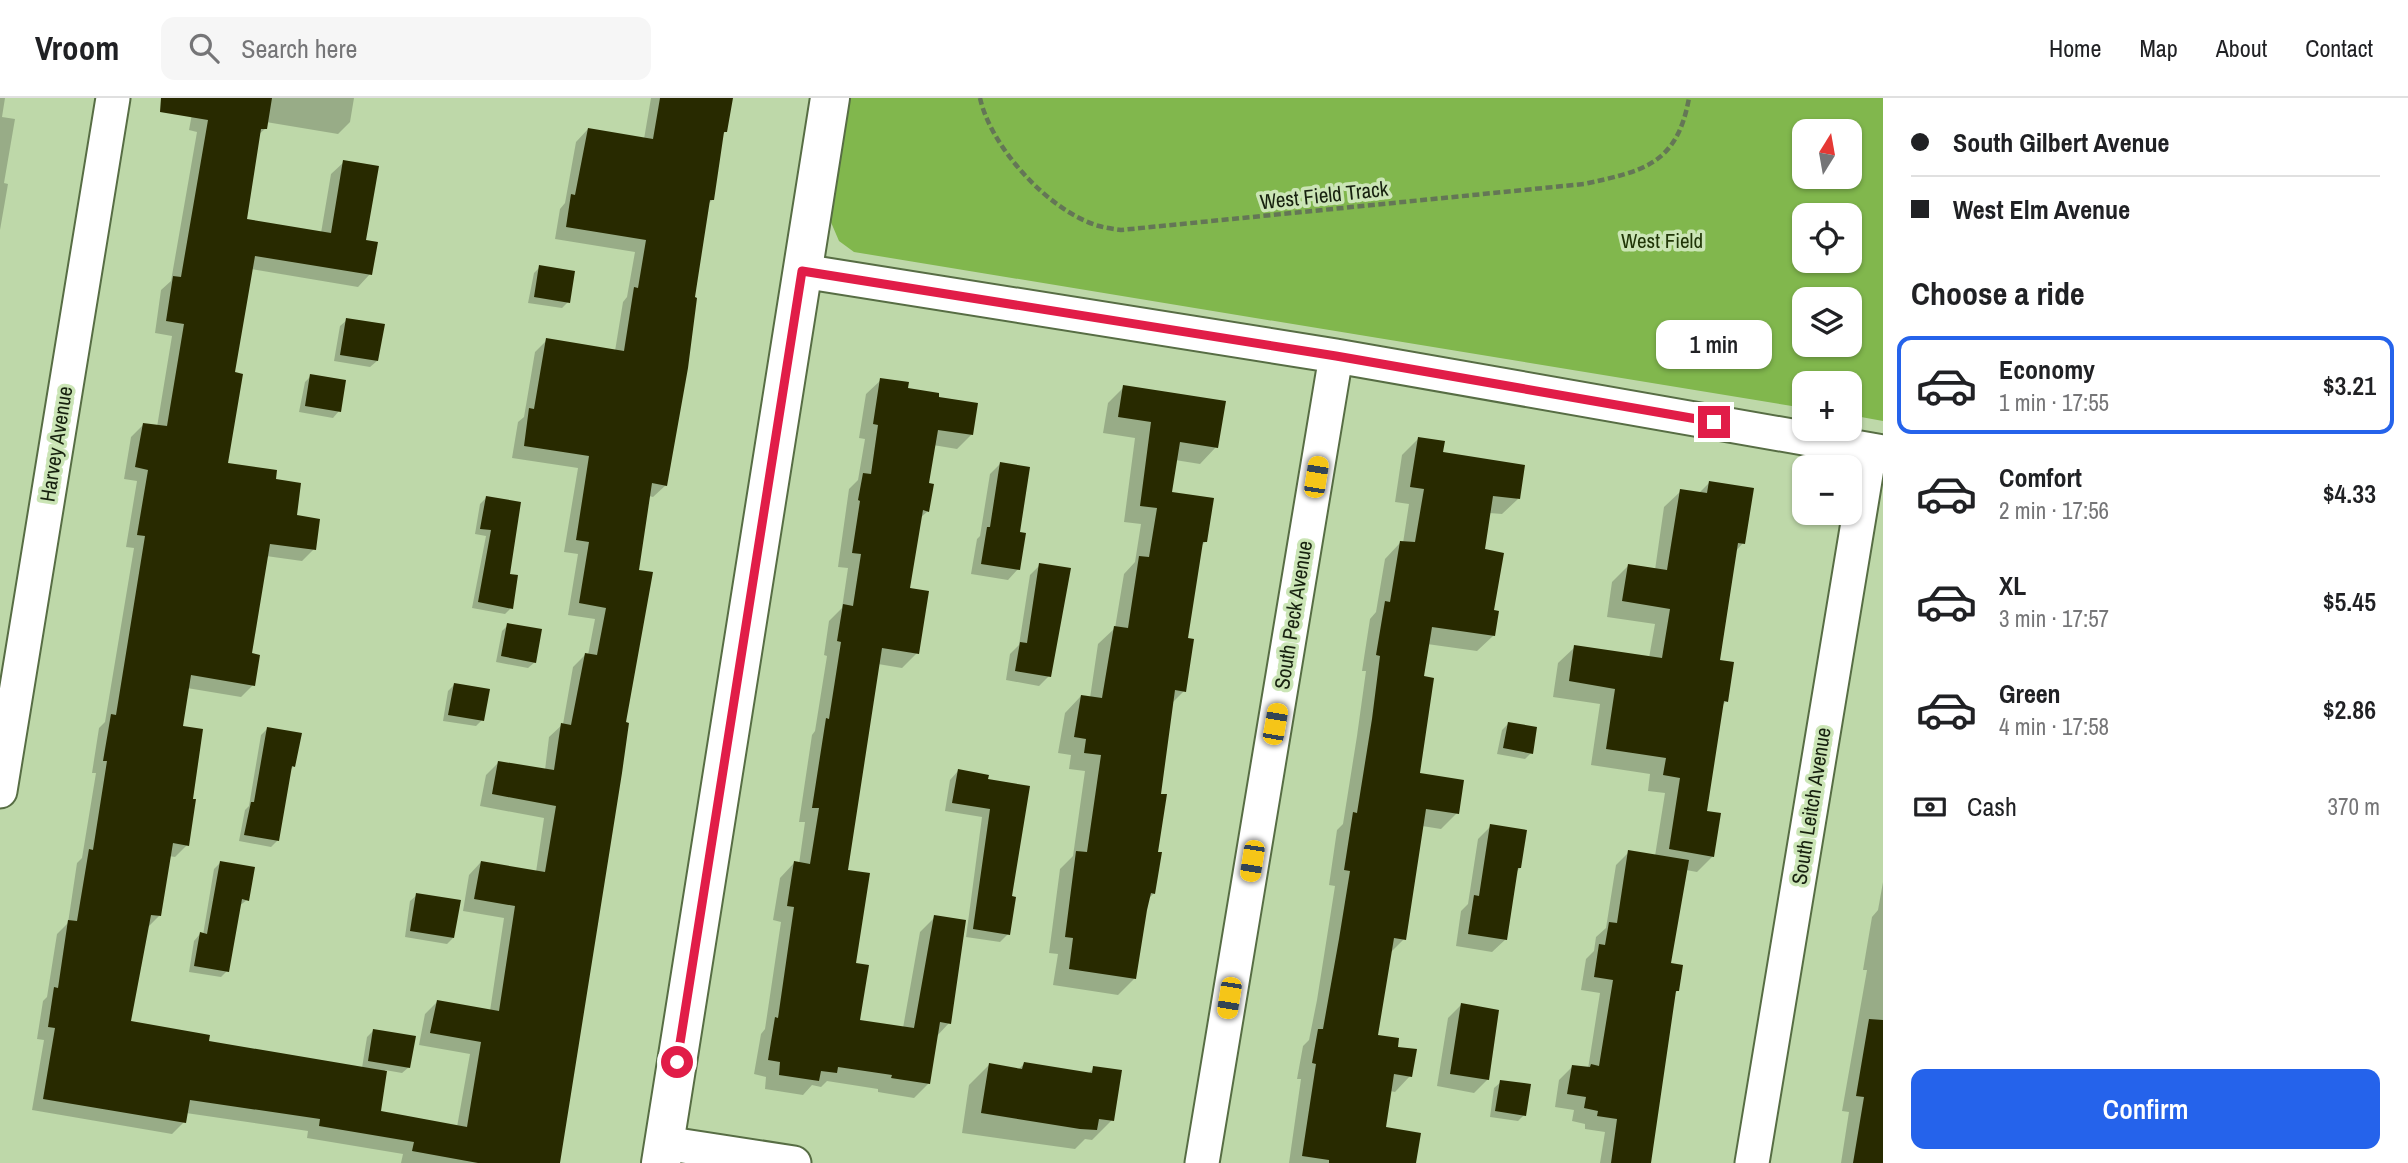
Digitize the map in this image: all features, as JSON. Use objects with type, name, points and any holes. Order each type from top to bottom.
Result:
[{"type":"street","name":"Harvey Avenue","points":[[0,791],[113,98]]},
{"type":"street","points":[[794,1163],[663,1153],[830,98]]},
{"type":"street","points":[[802,271],[1336,356],[1876,451]]},
{"type":"street","name":"South Peck Avenue","points":[[1202,1163],[1336,356]]},
{"type":"street","name":"South Leitch Avenue","points":[[1752,1163],[1876,451]]},
{"type":"path","name":"West Field Track","points":[[980,98],[996,136],[1021,172],[1068,212],[1098,226],[1121,230],[1584,184],[1622,176],[1650,166],[1671,147],[1689,98]]},
{"type":"green space","name":"West Field","points":[[850,98],[1883,98],[1883,421],[1862,417],[1862,371],[1792,371],[1792,406],[854,252],[839,241],[830,220]]},
{"type":"building","points":[[161,98],[272,98],[267,129],[261,129],[247,219],[331,233],[343,160],[379,166],[366,240],[378,242],[372,275],[255,256],[235,372],[243,374],[228,463],[277,470],[276,479],[301,483],[297,515],[320,519],[316,550],[270,544],[252,653],[260,655],[255,686],[191,675],[183,726],[203,729],[189,846],[173,843],[161,916],[151,915],[131,1021],[210,1035],[209,1041],[387,1071],[381,1111],[467,1127],[481,1042],[430,1033],[437,1000],[499,1011],[515,906],[474,899],[481,861],[545,872],[556,806],[492,794],[498,761],[554,770],[561,723],[571,725],[585,653],[597,655],[606,608],[579,603],[589,542],[576,540],[589,456],[524,446],[529,408],[534,409],[546,338],[624,351],[634,287],[638,288],[646,240],[566,227],[571,194],[575,195],[588,128],[653,139],[660,98],[733,98],[727,132],[724,132],[714,200],[710,200],[695,297],[688,368],[667,486],[652,483],[639,570],[653,572],[626,722],[629,723],[622,773],[560,1163],[478,1163],[412,1151],[414,1142],[319,1126],[320,1119],[190,1100],[186,1123],[43,1099],[55,1028],[48,1027],[54,987],[58,988],[68,920],[77,921],[89,849],[93,850],[107,761],[103,761],[111,714],[116,715],[145,536],[137,535],[148,470],[135,467],[143,423],[167,426],[184,324],[166,321],[173,276],[181,277],[208,120],[160,112]]},
{"type":"building","points":[[539,265],[575,271],[570,303],[534,297]]},
{"type":"building","points":[[346,318],[385,324],[378,361],[340,355]]},
{"type":"building","points":[[310,374],[346,380],[341,412],[305,406]]},
{"type":"building","points":[[880,378],[909,382],[908,388],[939,393],[939,397],[978,403],[973,435],[938,430],[929,483],[934,484],[929,512],[923,510],[910,588],[929,591],[919,654],[882,648],[848,870],[870,873],[856,963],[869,965],[860,1020],[914,1028],[934,915],[966,920],[951,1024],[940,1022],[930,1084],[838,1067],[837,1073],[821,1071],[819,1081],[779,1075],[780,1062],[768,1060],[775,1017],[778,1018],[794,907],[787,906],[794,861],[810,864],[819,808],[812,808],[841,642],[837,641],[843,604],[853,606],[861,554],[852,553],[858,500],[863,473],[871,474],[878,425],[873,424]]},
{"type":"building","points":[[1123,385],[1226,401],[1218,448],[1180,442],[1172,492],[1214,498],[1207,542],[1203,542],[1188,638],[1194,639],[1186,692],[1175,690],[1161,794],[1167,794],[1158,852],[1162,852],[1155,894],[1151,893],[1147,910],[1136,979],[1069,969],[1073,938],[1065,937],[1076,851],[1087,852],[1101,755],[1084,753],[1086,739],[1074,737],[1081,695],[1102,698],[1114,626],[1128,628],[1139,556],[1149,557],[1157,508],[1140,506],[1151,422],[1118,417]]},
{"type":"building","points":[[1418,437],[1445,441],[1443,452],[1525,465],[1520,499],[1493,496],[1485,549],[1504,553],[1494,610],[1499,611],[1495,636],[1432,627],[1424,676],[1434,678],[1420,773],[1464,780],[1459,814],[1426,809],[1406,940],[1394,938],[1378,1035],[1399,1038],[1398,1047],[1417,1049],[1412,1077],[1394,1074],[1386,1127],[1421,1133],[1416,1163],[1329,1163],[1329,1160],[1302,1156],[1316,1064],[1312,1063],[1318,1029],[1323,1029],[1350,871],[1344,870],[1353,812],[1357,813],[1372,719],[1380,656],[1376,655],[1385,601],[1390,602],[1400,541],[1415,542],[1424,489],[1410,487]]},
{"type":"building","points":[[1000,462],[1030,467],[1020,532],[1026,533],[1020,570],[981,564]]},
{"type":"building","points":[[1709,481],[1754,488],[1745,544],[1738,543],[1720,660],[1734,662],[1728,702],[1724,701],[1707,811],[1721,813],[1714,857],[1669,849],[1680,778],[1663,775],[1666,758],[1606,749],[1615,689],[1569,681],[1574,645],[1662,658],[1670,609],[1622,601],[1628,564],[1667,570],[1680,489],[1707,493]]},
{"type":"building","points":[[486,496],[521,502],[510,574],[518,575],[513,609],[478,602],[491,530],[480,529]]},
{"type":"building","points":[[1039,563],[1071,568],[1051,677],[1015,671],[1020,642],[1027,643]]},
{"type":"building","points":[[507,623],[542,629],[536,663],[501,656]]},
{"type":"building","points":[[454,683],[490,689],[484,721],[448,715]]},
{"type":"building","points":[[1508,722],[1537,727],[1533,754],[1503,748]]},
{"type":"building","points":[[267,727],[302,733],[295,767],[292,766],[279,841],[244,835],[251,802],[254,802]]},
{"type":"building","points":[[958,769],[989,775],[988,779],[1030,786],[1012,896],[1016,897],[1010,935],[973,929],[990,809],[952,803]]},
{"type":"building","points":[[1490,824],[1527,830],[1507,940],[1468,934],[1474,895],[1479,896]]},
{"type":"building","points":[[1628,850],[1689,860],[1671,963],[1683,965],[1679,991],[1676,991],[1651,1163],[1611,1163],[1617,1119],[1597,1116],[1598,1111],[1584,1108],[1586,1097],[1567,1094],[1572,1065],[1599,1066],[1613,980],[1594,977],[1599,944],[1605,945],[1609,922],[1617,923]]},
{"type":"building","points":[[220,861],[255,867],[249,901],[242,899],[229,972],[194,966],[200,932],[207,934]]},
{"type":"building","points":[[416,893],[461,900],[454,938],[410,931]]},
{"type":"building","points":[[1461,1003],[1499,1010],[1489,1080],[1450,1074]]},
{"type":"building","points":[[1869,1019],[1883,1020],[1883,1163],[1853,1163],[1864,1097],[1856,1096]]},
{"type":"building","points":[[373,1029],[416,1036],[410,1068],[368,1061]]},
{"type":"building","points":[[1024,1062],[1092,1073],[1093,1066],[1122,1070],[1114,1121],[1099,1119],[1097,1130],[1080,1129],[981,1113],[989,1063],[1022,1069]]},
{"type":"building","points":[[1500,1080],[1531,1084],[1526,1116],[1495,1111]]},
{"type":"route","points":[[677,1062],[802,271],[1336,356],[1714,422]]}]
